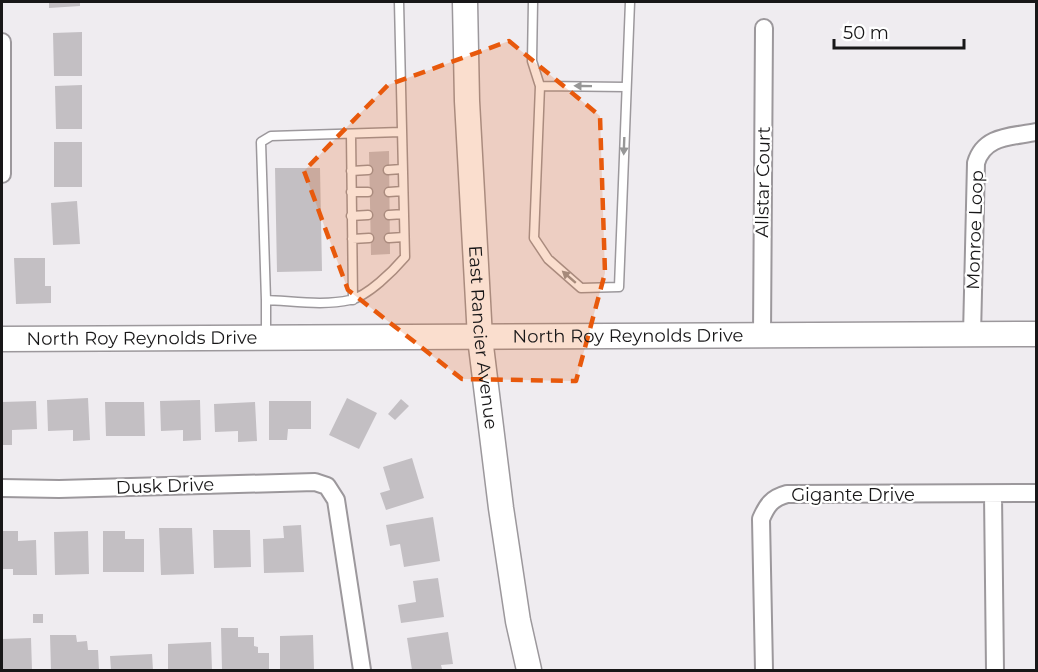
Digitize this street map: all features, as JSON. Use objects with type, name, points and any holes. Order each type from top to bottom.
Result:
[{"type":"street","name":"East Rancier Avenue","points":[[465,2],[467,101],[480,338],[501,508],[518,621],[529,670]]},
{"type":"street","name":"Allstar Court","points":[[762,335],[764,28]]},
{"type":"street","points":[[2,42],[2,174]]},
{"type":"street","name":"Monroe Loop","points":[[972,335],[976,163],[979,152],[988,142],[1036,132]]},
{"type":"street","name":"North Roy Reynolds Drive","points":[[2,339],[1036,334]]},
{"type":"street","name":"Dusk Drive","points":[[2,488],[59,489],[315,482],[327,486],[336,500],[362,670]]},
{"type":"street","name":"Gigante Drive","points":[[764,670],[761,519],[766,507],[776,497],[787,494],[1036,493]]},
{"type":"street","points":[[993,494],[995,670]]},
{"type":"lane","points":[[266,300],[336,302],[353,300],[371,288],[405,257],[399,2]]},
{"type":"lane","points":[[532,2],[532,61],[540,86],[534,238],[548,259],[581,288],[619,286],[630,2]]},
{"type":"lane","points":[[540,86],[626,87]]},
{"type":"lane","points":[[266,339],[261,142],[271,136],[401,132]]},
{"type":"lane","points":[[351,134],[353,300]]},
{"type":"lane","points":[[388,170],[402,169]]},
{"type":"lane","points":[[351,171],[368,170]]},
{"type":"lane","points":[[388,192],[403,191]]},
{"type":"lane","points":[[351,192],[368,192]]},
{"type":"lane","points":[[389,214],[404,214]]},
{"type":"lane","points":[[351,216],[368,215]]},
{"type":"lane","points":[[389,238],[404,237]]},
{"type":"lane","points":[[352,239],[369,238]]},
{"type":"highlighted area","points":[[509,41],[600,116],[605,273],[576,381],[462,379],[348,290],[304,171],[388,85]]},
{"type":"building","points":[[49,2],[80,2],[80,6],[49,8]]},
{"type":"building","points":[[82,32],[82,76],[54,76],[53,33]]},
{"type":"building","points":[[82,85],[82,129],[56,129],[55,86]]},
{"type":"building","points":[[54,142],[82,142],[82,187],[54,187]]},
{"type":"building","points":[[389,151],[390,254],[371,255],[369,152]]},
{"type":"building","points":[[275,168],[320,168],[322,271],[277,272]]},
{"type":"building","points":[[77,201],[80,244],[53,245],[51,203]]},
{"type":"building","points":[[14,258],[45,258],[45,286],[51,286],[51,303],[16,304]]},
{"type":"building","points":[[88,398],[90,440],[73,441],[73,430],[48,431],[47,400]]},
{"type":"building","points":[[347,398],[377,413],[359,449],[329,435]]},
{"type":"building","points":[[401,399],[409,406],[395,420],[388,414]]},
{"type":"building","points":[[200,400],[201,440],[183,441],[183,430],[161,431],[160,401]]},
{"type":"building","points":[[36,401],[37,429],[12,430],[12,445],[2,445],[2,402]]},
{"type":"building","points":[[269,401],[311,401],[311,429],[288,429],[287,440],[269,440]]},
{"type":"building","points":[[105,402],[144,402],[145,436],[106,436]]},
{"type":"building","points":[[255,402],[257,441],[238,442],[238,431],[215,432],[214,404]]},
{"type":"building","points":[[412,458],[424,498],[386,510],[380,493],[390,490],[383,467]]},
{"type":"building","points":[[433,517],[440,561],[404,567],[400,544],[390,546],[386,525]]},
{"type":"building","points":[[301,525],[304,572],[264,573],[263,539],[284,538],[283,526]]},
{"type":"building","points":[[159,528],[192,528],[194,574],[161,575]]},
{"type":"building","points":[[213,530],[250,530],[251,567],[214,568]]},
{"type":"building","points":[[2,531],[18,531],[18,541],[36,540],[37,575],[13,575],[13,569],[2,569]]},
{"type":"building","points":[[88,531],[89,574],[55,575],[54,532]]},
{"type":"building","points":[[103,531],[125,531],[125,539],[144,539],[144,572],[103,572]]},
{"type":"building","points":[[438,578],[444,617],[401,623],[398,605],[416,602],[413,581]]},
{"type":"building","points":[[33,614],[43,614],[43,623],[33,623]]},
{"type":"building","points":[[221,628],[238,628],[238,637],[254,637],[254,646],[258,647],[258,653],[269,653],[269,670],[222,670]]},
{"type":"building","points":[[448,632],[453,664],[441,665],[442,669],[412,670],[407,638]]},
{"type":"building","points":[[50,635],[76,635],[77,642],[87,641],[88,650],[98,650],[99,670],[51,670]]},
{"type":"building","points":[[313,635],[314,670],[280,670],[280,636]]},
{"type":"building","points":[[31,638],[32,670],[2,670],[2,639]]},
{"type":"building","points":[[211,642],[212,670],[168,670],[168,644]]},
{"type":"building","points":[[152,654],[153,670],[111,670],[110,656]]}]
